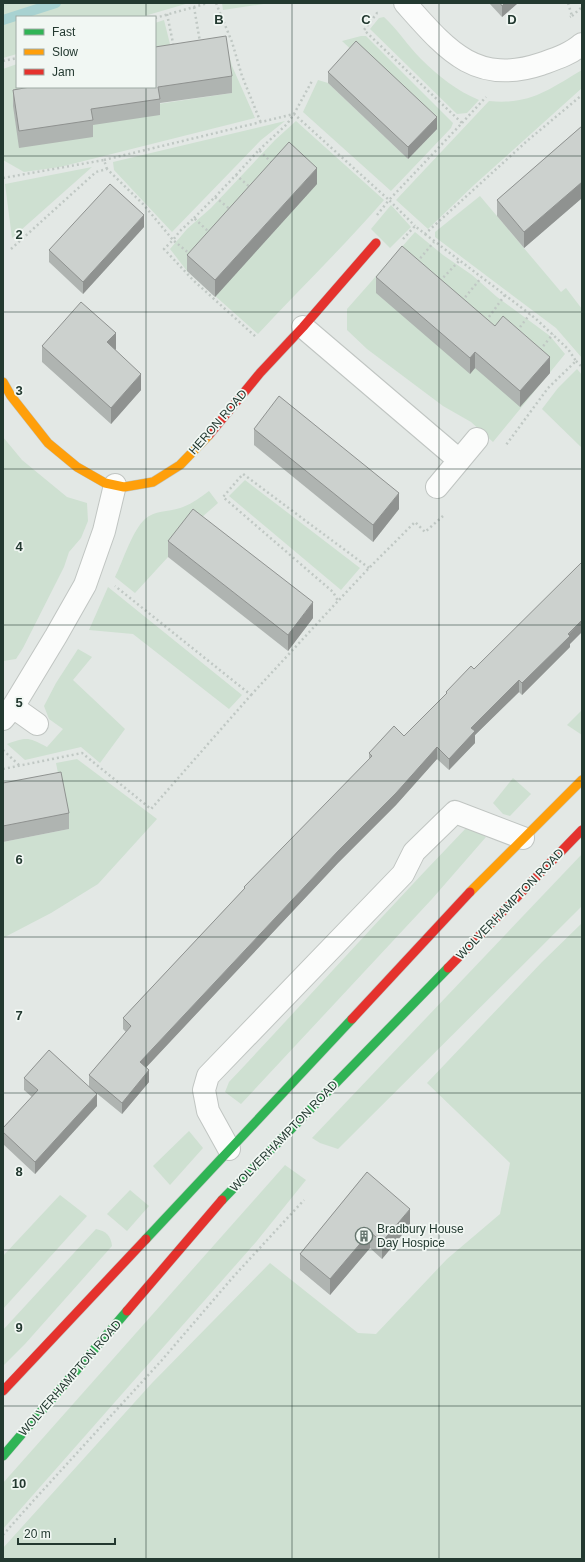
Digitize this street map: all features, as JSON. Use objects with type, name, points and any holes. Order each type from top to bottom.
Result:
[{"type":"main road","name":"HERON ROAD","points":[[3,382],[10,396],[48,443],[77,467],[105,483],[124,487],[153,482],[180,465],[212,432],[260,373],[376,243]]},
{"type":"main road","points":[[3,1392],[12,1375],[229,1149],[488,873],[582,780]]},
{"type":"main road","name":"WOLVERHAMPTON ROAD","points":[[3,1456],[225,1197],[582,830]]},
{"type":"street","points":[[405,3],[428,29],[446,45],[462,58],[480,68],[514,71],[533,67],[576,50],[582,44]]},
{"type":"street","points":[[303,326],[459,460]]},
{"type":"street","points":[[437,487],[477,439]]},
{"type":"street","points":[[37,724],[8,713],[56,636],[84,585],[104,531],[115,485]]},
{"type":"street","points":[[229,1149],[208,1111],[204,1090],[208,1076],[403,874],[414,852],[455,812],[523,838]]},
{"type":"path","points":[[156,18],[208,3]]},
{"type":"path","points":[[216,3],[232,42],[242,76],[261,123]]},
{"type":"path","points":[[568,3],[572,16]]},
{"type":"path","points":[[194,7],[201,49]]},
{"type":"path","points":[[567,20],[582,7]]},
{"type":"path","points":[[384,12],[377,13],[364,30],[462,123],[389,200]]},
{"type":"path","points":[[167,14],[175,52]]},
{"type":"path","points":[[3,62],[16,58]]},
{"type":"path","points":[[257,338],[193,280],[164,249],[259,150],[287,124],[312,81]]},
{"type":"path","points":[[480,95],[486,97]]},
{"type":"path","points":[[425,234],[527,141],[582,95]]},
{"type":"path","points":[[3,178],[104,160],[294,114]]},
{"type":"path","points":[[294,114],[389,200],[415,226],[530,314],[553,334],[568,349],[582,367]]},
{"type":"path","points":[[259,150],[274,165]]},
{"type":"path","points":[[104,160],[106,169],[143,204],[173,240],[191,255]]},
{"type":"path","points":[[10,249],[96,172],[106,169]]},
{"type":"path","points":[[236,175],[258,194]]},
{"type":"path","points":[[215,197],[232,211]]},
{"type":"path","points":[[194,218],[217,239]]},
{"type":"path","points":[[400,243],[415,226]]},
{"type":"path","points":[[415,264],[434,242]]},
{"type":"path","points":[[438,283],[459,261]]},
{"type":"path","points":[[460,304],[481,278]]},
{"type":"path","points":[[484,324],[505,295]]},
{"type":"path","points":[[515,333],[530,314]]},
{"type":"path","points":[[538,352],[553,334]]},
{"type":"path","points":[[504,447],[548,388],[576,361]]},
{"type":"path","points":[[338,601],[333,592],[223,497],[243,474],[369,568]]},
{"type":"path","points":[[3,770],[82,753],[151,809],[251,695],[369,568],[415,522],[425,532],[445,513]]},
{"type":"path","points":[[114,586],[251,695]]},
{"type":"path","points":[[3,750],[20,766]]},
{"type":"path","points":[[3,1535],[162,1360],[234,1276],[304,1200]]},
{"type":"green space","points":[[3,3],[189,3],[144,16],[16,16],[16,54],[3,58]]},
{"type":"green space","points":[[222,3],[270,3],[223,10]]},
{"type":"green space","points":[[384,17],[416,54],[434,71],[455,88],[479,100],[467,113],[457,114],[370,29],[379,18]]},
{"type":"green space","points":[[164,20],[174,60],[156,63],[156,23]]},
{"type":"green space","points":[[366,36],[453,123],[451,128],[391,191],[303,112],[318,80],[328,83],[408,159],[437,129],[342,41]]},
{"type":"green space","points":[[228,52],[232,66],[255,118],[60,167],[24,172],[3,160],[3,69],[16,64],[16,88],[30,88],[33,103],[91,125],[158,104],[232,93]]},
{"type":"green space","points":[[582,70],[582,88],[474,185],[428,229],[396,200],[489,101],[516,101],[527,98],[548,90]]},
{"type":"green space","points":[[285,121],[261,140],[172,232],[114,170],[113,162]]},
{"type":"green space","points":[[296,121],[384,200],[338,251],[258,334],[187,271],[170,249],[187,229],[211,208],[275,140]]},
{"type":"green space","points":[[92,167],[12,238],[5,184]]},
{"type":"green space","points":[[480,196],[561,292],[566,288],[582,309],[582,358],[556,328],[435,237],[435,232]]},
{"type":"green space","points":[[391,205],[411,227],[390,248],[371,229]]},
{"type":"green space","points":[[415,232],[443,255],[472,275],[497,297],[550,336],[565,354],[493,442],[471,422],[443,406],[367,349],[347,330],[347,309]]},
{"type":"green space","points":[[577,369],[582,375],[582,448],[542,409],[558,388]]},
{"type":"green space","points":[[3,437],[22,460],[67,497],[87,503],[88,521],[81,538],[69,552],[64,567],[23,648],[16,659],[3,661]]},
{"type":"green space","points":[[245,480],[360,568],[341,590],[229,496]]},
{"type":"green space","points":[[209,491],[218,503],[193,525],[168,557],[135,593],[115,577],[132,538],[140,524],[145,519],[153,514],[178,509],[197,500]]},
{"type":"green space","points":[[108,587],[242,695],[229,709],[133,634],[89,630]]},
{"type":"green space","points":[[78,649],[92,657],[73,680],[125,729],[100,763],[81,747],[25,760],[7,744],[27,739],[36,741],[47,747],[63,729],[49,719],[44,706],[56,683]]},
{"type":"green space","points":[[582,710],[582,735],[567,725]]},
{"type":"green space","points":[[77,759],[157,819],[98,884],[51,913],[3,938],[3,842],[69,829],[56,763]]},
{"type":"green space","points":[[513,778],[531,794],[510,816],[503,814],[493,803]]},
{"type":"green space","points":[[468,826],[486,837],[432,899],[241,1104],[225,1092],[229,1082]]},
{"type":"green space","points":[[582,854],[582,906],[338,1149],[320,1143],[312,1138]]},
{"type":"green space","points":[[582,923],[582,1559],[3,1559],[3,1548],[152,1383],[270,1263],[358,1333],[376,1334],[447,1259],[500,1214],[510,1163],[427,1083],[542,962]]},
{"type":"green space","points":[[189,1131],[203,1148],[170,1185],[153,1166]]},
{"type":"green space","points":[[285,1165],[306,1180],[256,1242],[3,1529],[3,1483]]},
{"type":"green space","points":[[130,1190],[149,1206],[127,1231],[107,1214]]},
{"type":"green space","points":[[60,1195],[87,1216],[3,1309],[3,1256]]},
{"type":"green space","points":[[96,1229],[107,1234],[112,1246],[25,1344],[3,1366],[3,1330]]},
{"type":"building","points":[[226,36],[232,76],[158,87],[160,99],[91,109],[93,120],[19,131],[13,90],[24,88],[156,88],[156,47]]},
{"type":"building","points":[[356,41],[437,117],[408,147],[328,72]]},
{"type":"building","points":[[582,126],[582,182],[524,232],[497,200]]},
{"type":"building","points":[[289,142],[317,168],[215,280],[187,255]]},
{"type":"building","points":[[110,184],[144,215],[83,282],[49,250]]},
{"type":"building","points":[[402,246],[495,326],[503,316],[550,357],[520,391],[475,352],[470,358],[376,277]]},
{"type":"building","points":[[81,302],[116,333],[107,342],[141,374],[111,408],[42,346]]},
{"type":"building","points":[[279,396],[399,493],[373,525],[254,429]]},
{"type":"building","points":[[193,509],[313,602],[288,635],[168,541]]},
{"type":"building","points":[[582,562],[582,620],[568,634],[570,636],[522,683],[519,680],[471,728],[475,731],[449,759],[437,747],[396,793],[338,851],[140,1062],[149,1070],[122,1103],[89,1075],[131,1026],[123,1018],[245,888],[244,887],[372,756],[369,753],[394,726],[404,736],[447,693],[446,692],[471,666],[474,669]]},
{"type":"building","points":[[61,772],[69,813],[3,826],[3,783]]},
{"type":"building","points":[[49,1050],[97,1094],[35,1162],[3,1132],[3,1128],[38,1090],[24,1078]]},
{"type":"building","name":"Bradbury House Day Hospice","points":[[367,1172],[410,1209],[382,1242],[370,1232],[330,1279],[300,1254]]},
{"type":"waterway","points":[[3,20],[56,3]]},
{"type":"traffic: fast","points":[[222,1200],[448,968]]},
{"type":"traffic: fast","points":[[146,1239],[352,1019]]},
{"type":"traffic: fast","points":[[3,1456],[127,1311]]},
{"type":"traffic: slow","points":[[3,382],[11,396],[48,443],[77,467],[105,483],[124,487],[153,482],[180,465],[209,435]]},
{"type":"traffic: slow","points":[[470,892],[582,780]]},
{"type":"traffic: jam","points":[[209,435],[260,373],[303,327],[376,243]]},
{"type":"traffic: jam","points":[[448,968],[582,830]]},
{"type":"traffic: jam","points":[[352,1019],[470,892]]},
{"type":"traffic: jam","points":[[127,1311],[222,1200]]},
{"type":"traffic: jam","points":[[3,1391],[146,1239]]},
{"type":"place","name":"Bradbury House Day Hospice","points":[[364,1236]]}]
